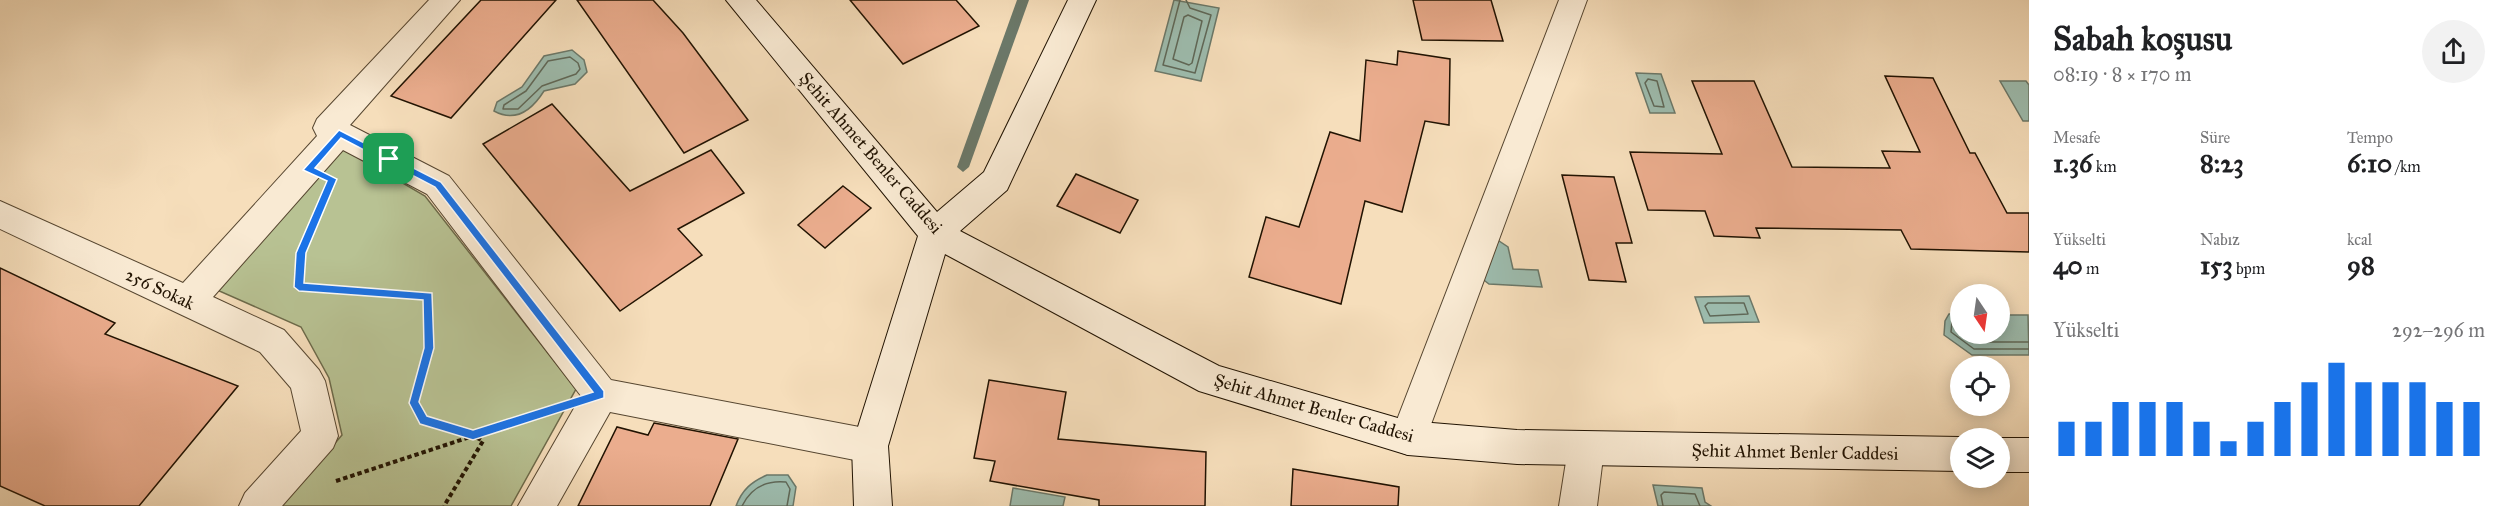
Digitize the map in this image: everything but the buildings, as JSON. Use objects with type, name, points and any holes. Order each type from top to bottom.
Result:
[{"type":"street","points":[[446,0],[328,128],[438,185],[601,394],[870,446]]},
{"type":"street","name":"Şehit Ahmet Benler Caddesi","points":[[740,0],[935,233],[1211,380],[1408,438],[1517,447],[1950,454]]},
{"type":"street","points":[[873,506],[870,446],[935,233],[996,181],[1082,0]]},
{"type":"street","points":[[1408,438],[1573,0]]},
{"type":"street","points":[[187,302],[339,133]]},
{"type":"street","name":"256 Sokak","points":[[0,214],[272,341],[307,381],[320,436],[258,506]]},
{"type":"street","points":[[537,506],[601,394]]},
{"type":"street","points":[[1578,506],[1586,448]]},
{"type":"street","points":[[2010,455],[2029,455]]},
{"type":"path","points":[[315,216],[301,253],[299,287],[428,296],[429,348],[414,403],[424,420],[473,435],[483,441],[444,506]]},
{"type":"path","points":[[330,484],[601,394]]},
{"type":"green space","points":[[338,145],[425,196],[576,389],[511,506],[281,506],[342,435],[329,378],[301,327],[217,290]]},
{"type":"water","points":[[1174,0],[1219,8],[1201,81],[1155,71]]},
{"type":"water","points":[[572,50],[584,60],[587,72],[575,84],[544,91],[523,113],[509,116],[494,111],[497,102],[522,87],[544,56]]},
{"type":"water","points":[[1636,73],[1661,74],[1675,113],[1650,113]]},
{"type":"water","points":[[2000,81],[2026,81],[2029,85],[2029,121],[2023,121]]},
{"type":"water","points":[[1487,233],[1508,247],[1513,269],[1538,270],[1542,287],[1489,284],[1476,274]]},
{"type":"water","points":[[1749,296],[1759,322],[1704,323],[1695,297]]},
{"type":"water","points":[[1950,314],[1950,339],[1944,335],[1945,321]]},
{"type":"water","points":[[2010,315],[2028,315],[2029,355],[1972,355],[1957,344],[2010,344]]},
{"type":"water","points":[[767,475],[788,475],[796,487],[793,506],[736,506],[748,487]]},
{"type":"water","points":[[1653,485],[1702,488],[1705,502],[1711,506],[1658,506]]},
{"type":"water","points":[[1013,488],[1065,497],[1063,506],[1010,506]]},
{"type":"waterway","points":[[963,167],[1023,0]]},
{"type":"route","points":[[339,133],[389,159],[438,185],[601,394],[473,435],[424,420],[414,403],[429,348],[428,296],[299,287],[301,253],[332,179],[308,170],[339,133]]}]
